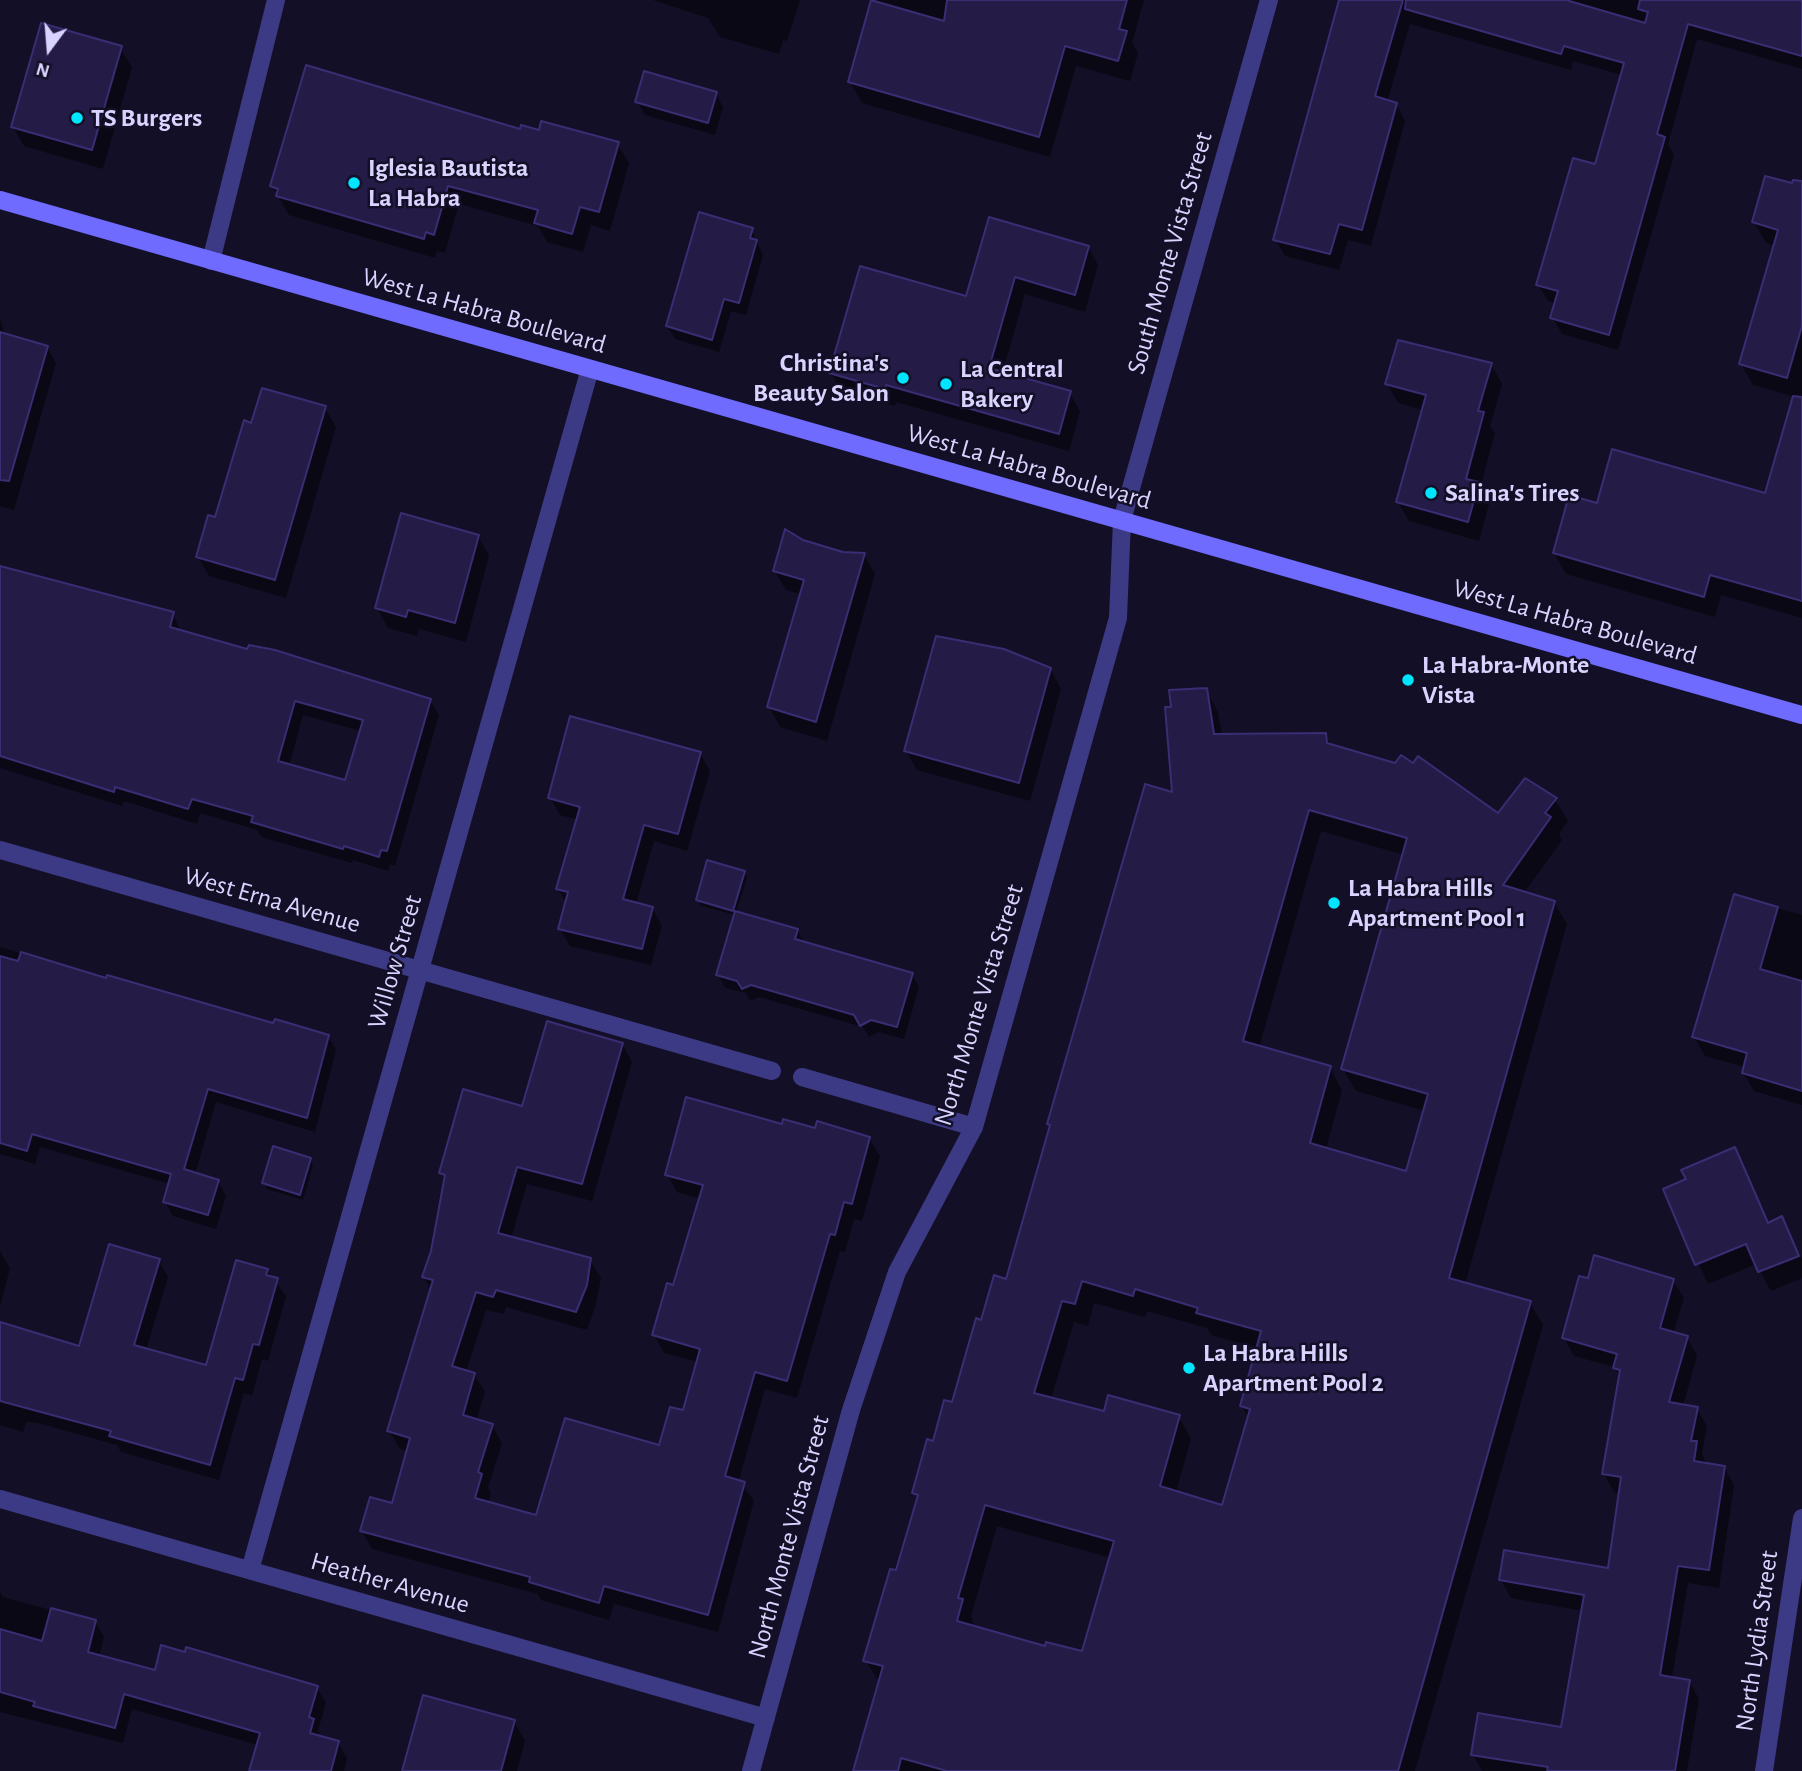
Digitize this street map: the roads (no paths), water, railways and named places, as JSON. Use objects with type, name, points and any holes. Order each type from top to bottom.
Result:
[{"type":"main road","name":"West La Habra Boulevard","points":[[0,200],[1802,715]]},
{"type":"street","points":[[211,261],[275,0]]},
{"type":"street","name":"South Monte Vista Street","points":[[1122,520],[1269,0]]},
{"type":"street","name":"Willow Street","points":[[250,1570],[590,369]]},
{"type":"street","name":"North Monte Vista Street","points":[[751,1771],[851,1410],[897,1272],[974,1127],[1118,618],[1122,520]]},
{"type":"street","name":"West Erna Avenue","points":[[0,850],[772,1071]]},
{"type":"street","points":[[802,1077],[974,1127]]},
{"type":"street","name":"Heather Avenue","points":[[0,1499],[766,1717]]},
{"type":"street","name":"North Lydia Street","points":[[1764,1771],[1802,1518]]},
{"type":"place","name":"TS Burgers","points":[[77,118]]},
{"type":"place","name":"Iglesia Bautista La Habra","points":[[354,183]]},
{"type":"place","name":"Christina's Beauty Salon","points":[[903,378]]},
{"type":"place","name":"La Central Bakery","points":[[946,384]]},
{"type":"place","name":"Salina's Tires","points":[[1431,493]]},
{"type":"place","name":"La Habra-Monte Vista","points":[[1408,680]]},
{"type":"place","name":"La Habra Hills Apartment Pool 1","points":[[1334,903]]},
{"type":"place","name":"La Habra Hills Apartment Pool 2","points":[[1189,1368]]}]
